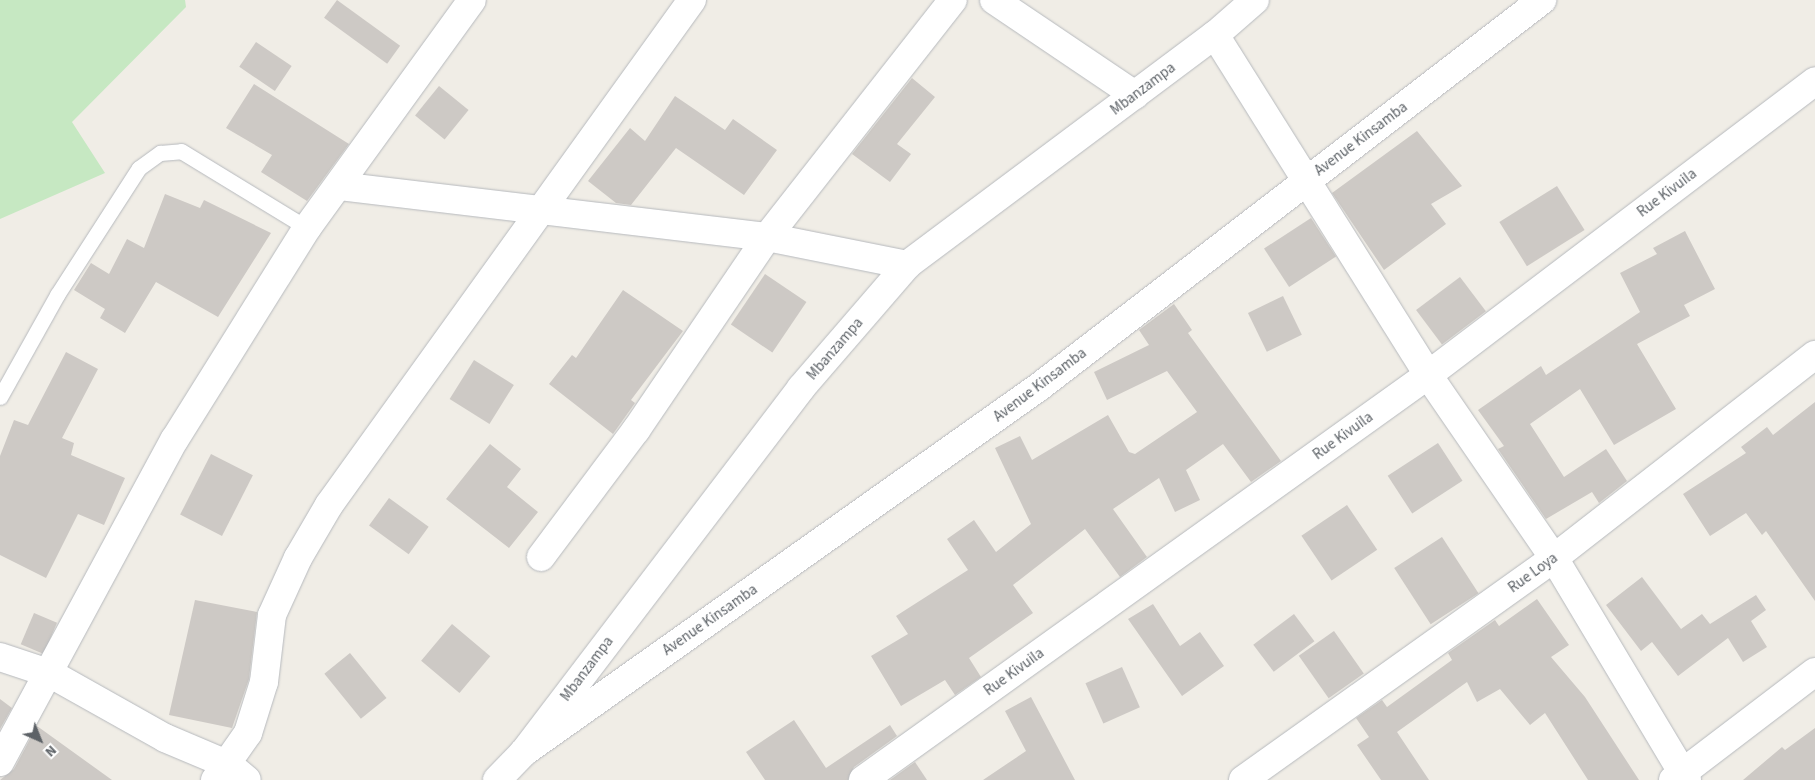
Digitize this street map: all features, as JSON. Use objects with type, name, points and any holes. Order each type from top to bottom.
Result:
[{"type":"street","points":[[0,762],[51,674],[175,439],[307,228],[472,0]]},
{"type":"street","points":[[0,657],[51,674],[231,775],[248,733],[264,682],[272,615],[298,558],[329,505],[545,209],[692,0]]},
{"type":"street","points":[[541,557],[636,430],[767,237],[952,0]]},
{"type":"street","points":[[994,0],[1135,95]]},
{"type":"street","name":"Mbanzampa","points":[[497,780],[524,752],[801,388],[908,265],[1135,95],[1214,34],[1254,0]]},
{"type":"street","name":"Avenue Kinsamba","points":[[524,752],[1039,387],[1542,0]]},
{"type":"street","points":[[1214,34],[1305,182],[1428,375],[1554,558],[1681,778],[1815,672]]},
{"type":"street","name":"Rue Kivuila","points":[[864,780],[1428,375],[1815,81]]},
{"type":"street","points":[[339,186],[545,209],[767,237],[908,265]]},
{"type":"street","name":"Rue Loya","points":[[1243,780],[1554,558],[1815,355]]},
{"type":"lane","points":[[0,397],[57,294],[139,168],[160,153],[181,151],[307,228]]},
{"type":"green space","points":[[0,0],[185,0],[186,7],[72,122],[105,173],[0,219]]},
{"type":"building","points":[[337,0],[400,46],[387,64],[324,18]]},
{"type":"building","points":[[256,42],[292,66],[275,91],[239,67]]},
{"type":"building","points":[[912,78],[935,97],[897,144],[911,154],[890,182],[852,154]]},
{"type":"building","points":[[254,84],[349,144],[307,201],[261,172],[272,155],[226,128]]},
{"type":"building","points":[[439,86],[469,110],[445,139],[415,116]]},
{"type":"building","points":[[675,96],[725,130],[733,119],[777,150],[744,195],[676,148],[631,205],[616,203],[588,181],[630,128],[645,141]]},
{"type":"building","points":[[1417,131],[1462,186],[1431,204],[1446,224],[1384,270],[1332,193]]},
{"type":"building","points":[[1557,186],[1585,230],[1527,266],[1499,222]]},
{"type":"building","points":[[165,194],[200,208],[204,200],[271,233],[218,317],[156,282],[125,333],[100,318],[105,309],[74,290],[91,263],[109,274],[127,239],[144,248]]},
{"type":"building","points":[[1311,218],[1336,257],[1289,287],[1264,248]]},
{"type":"building","points":[[1685,231],[1715,289],[1684,305],[1690,316],[1637,344],[1676,409],[1614,445],[1580,389],[1530,424],[1564,477],[1606,449],[1627,481],[1599,503],[1592,492],[1546,519],[1498,449],[1504,446],[1478,410],[1541,366],[1546,375],[1640,312],[1620,273],[1657,254],[1653,248]]},
{"type":"building","points":[[765,274],[806,302],[772,353],[731,325]]},
{"type":"building","points":[[1460,277],[1486,311],[1442,344],[1416,310]]},
{"type":"building","points":[[623,290],[683,331],[631,400],[635,403],[613,434],[549,384],[572,355],[576,358]]},
{"type":"building","points":[[1283,296],[1302,335],[1267,352],[1248,313]]},
{"type":"building","points":[[1174,304],[1192,330],[1188,333],[1281,461],[1251,482],[1223,444],[1186,470],[1200,500],[1175,512],[1159,478],[1113,509],[1147,557],[1120,577],[1085,529],[1013,585],[1033,613],[969,658],[981,677],[955,695],[945,680],[901,706],[871,656],[908,634],[896,616],[968,570],[947,539],[974,520],[996,552],[1031,524],[995,448],[1020,436],[1032,460],[1108,415],[1129,452],[1135,454],[1197,412],[1167,371],[1107,400],[1094,372],[1149,345],[1139,330]]},
{"type":"building","points":[[66,352],[98,369],[62,438],[74,443],[71,455],[125,478],[104,525],[78,514],[46,578],[0,555],[0,456],[14,420],[28,425]]},
{"type":"building","points":[[474,360],[514,385],[489,424],[450,399]]},
{"type":"building","points":[[1815,402],[1815,601],[1766,531],[1762,535],[1746,513],[1710,536],[1683,494],[1746,453],[1741,447],[1767,427],[1773,435]]},
{"type":"building","points":[[1438,443],[1463,481],[1412,513],[1388,476]]},
{"type":"building","points":[[490,444],[521,469],[507,487],[538,512],[509,548],[446,499]]},
{"type":"building","points":[[211,454],[253,475],[222,536],[180,515]]},
{"type":"building","points":[[389,498],[429,527],[409,554],[369,526]]},
{"type":"building","points":[[1347,505],[1377,550],[1332,581],[1301,536]]},
{"type":"building","points":[[1442,537],[1478,593],[1431,624],[1394,568]]},
{"type":"building","points":[[1642,577],[1681,629],[1702,614],[1710,624],[1756,595],[1766,610],[1751,621],[1767,647],[1743,662],[1728,638],[1678,676],[1652,642],[1641,651],[1606,605]]},
{"type":"building","points":[[1537,599],[1569,645],[1551,657],[1585,697],[1639,780],[1588,780],[1545,713],[1530,725],[1500,689],[1477,702],[1467,682],[1397,732],[1429,780],[1381,780],[1357,745],[1369,737],[1356,718],[1382,700],[1387,707],[1452,660],[1448,653],[1495,620],[1499,626]]},
{"type":"building","points":[[195,600],[257,612],[249,679],[232,728],[169,715]]},
{"type":"building","points":[[1153,604],[1180,646],[1200,632],[1224,666],[1182,696],[1128,619]]},
{"type":"building","points":[[34,613],[57,623],[44,654],[21,644]]},
{"type":"building","points":[[1294,614],[1314,641],[1274,672],[1253,645]]},
{"type":"building","points":[[452,624],[490,656],[459,693],[421,661]]},
{"type":"building","points":[[1334,631],[1364,674],[1329,698],[1299,656]]},
{"type":"building","points":[[350,653],[387,698],[361,719],[324,674]]},
{"type":"building","points":[[1122,667],[1140,707],[1103,723],[1085,683]]},
{"type":"building","points":[[1031,697],[1075,780],[983,780],[1026,751],[1005,711]]},
{"type":"building","points":[[0,699],[12,708],[0,729]]},
{"type":"building","points":[[794,720],[826,768],[890,725],[897,736],[854,767],[848,780],[765,780],[746,752]]},
{"type":"building","points":[[37,726],[112,780],[0,780],[14,769]]},
{"type":"building","points":[[1815,728],[1815,780],[1743,780],[1782,747],[1785,750]]},
{"type":"building","points":[[915,762],[927,780],[890,780]]}]
